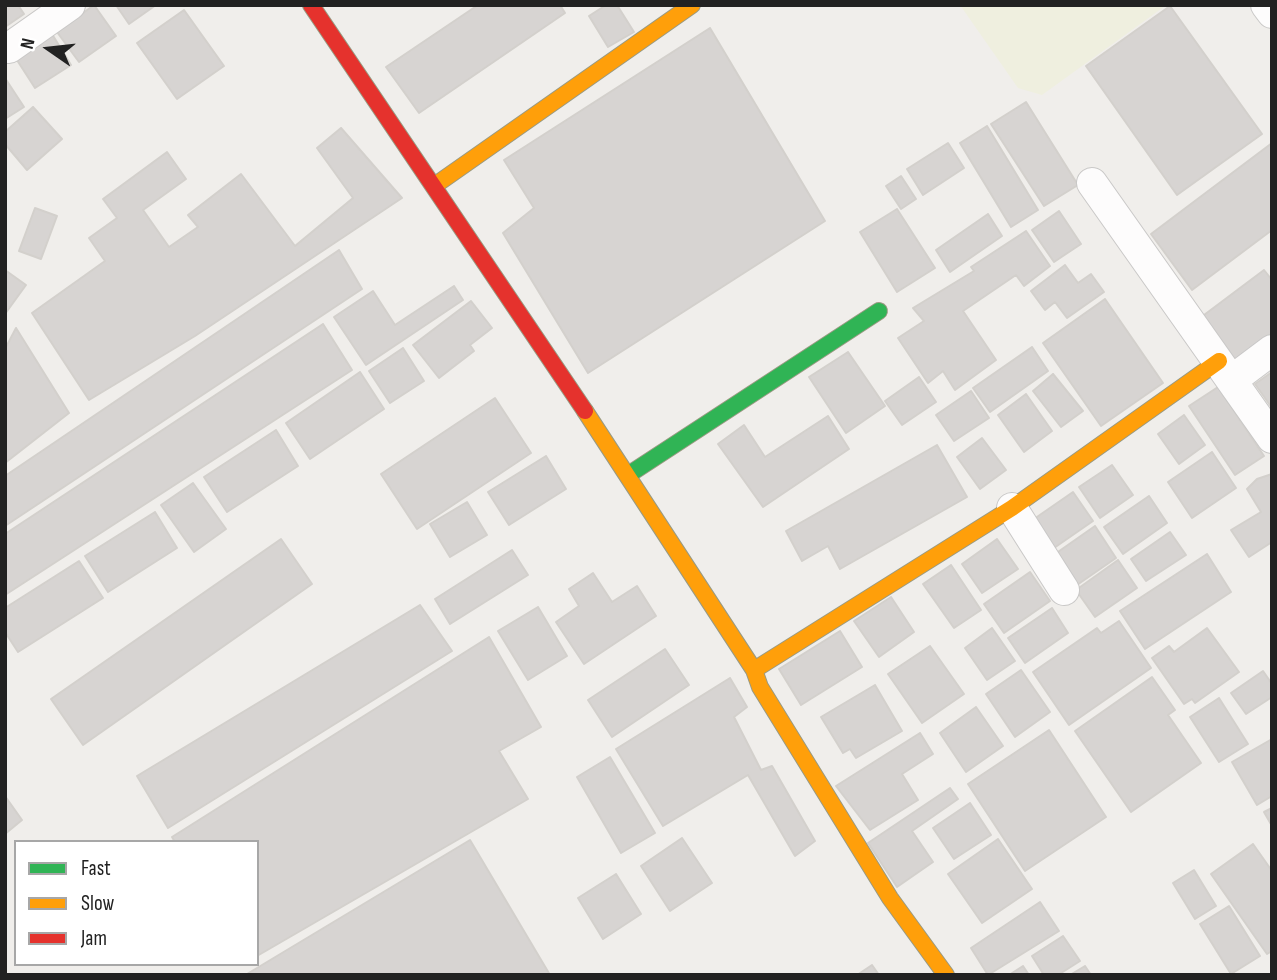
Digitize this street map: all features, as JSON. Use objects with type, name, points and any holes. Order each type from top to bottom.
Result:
[{"type":"street","points":[[311,5],[628,475],[754,670],[760,687],[890,898],[946,975]]},
{"type":"street","points":[[434,186],[692,5]]},
{"type":"street","points":[[1266,5],[1272,13]]},
{"type":"street","points":[[9,48],[56,9]]},
{"type":"street","points":[[1092,183],[1272,438]]},
{"type":"street","points":[[628,475],[879,311]]},
{"type":"street","points":[[754,670],[1226,370],[1272,350]]},
{"type":"street","points":[[1012,508],[1064,590]]},
{"type":"green space","points":[[960,5],[1165,6],[1042,95],[1018,88]]},
{"type":"building","points":[[5,5],[18,5],[24,14],[5,27]]},
{"type":"building","points":[[94,5],[116,36],[79,62],[57,32]]},
{"type":"building","points":[[116,5],[156,5],[129,24]]},
{"type":"building","points":[[478,5],[560,5],[565,13],[419,113],[386,67]]},
{"type":"building","points":[[606,5],[617,5],[634,32],[608,47],[589,16]]},
{"type":"building","points":[[1170,6],[1262,134],[1177,195],[1086,66]]},
{"type":"building","points":[[184,10],[224,66],[177,99],[137,43]]},
{"type":"building","points":[[710,28],[825,221],[588,373],[503,233],[534,208],[504,160]]},
{"type":"building","points":[[52,34],[71,65],[35,88],[15,57]]},
{"type":"building","points":[[5,78],[24,107],[5,119]]},
{"type":"building","points":[[1026,102],[1078,185],[1044,206],[991,124]]},
{"type":"building","points":[[33,107],[62,139],[27,170],[5,144],[5,132]]},
{"type":"building","points":[[987,126],[1038,210],[1011,227],[960,143]]},
{"type":"building","points":[[341,128],[402,198],[195,336],[89,400],[32,313],[105,261],[89,238],[117,218],[103,199],[167,152],[186,179],[143,210],[169,247],[198,227],[188,215],[241,174],[295,246],[353,198],[317,148]]},
{"type":"building","points":[[948,143],[964,168],[923,195],[907,169]]},
{"type":"building","points":[[1272,143],[1272,230],[1192,290],[1151,234]]},
{"type":"building","points":[[901,176],[916,199],[901,209],[886,186]]},
{"type":"building","points":[[35,208],[57,216],[41,259],[19,251]]},
{"type":"building","points":[[897,209],[935,268],[897,292],[860,232]]},
{"type":"building","points":[[1059,211],[1081,244],[1054,262],[1032,230]]},
{"type":"building","points":[[988,214],[1002,236],[950,272],[936,250]]},
{"type":"building","points":[[1026,231],[1050,266],[1024,286],[1016,275],[963,311],[996,360],[955,390],[943,371],[928,383],[898,338],[924,321],[913,308],[974,271],[971,267]]},
{"type":"building","points":[[339,250],[362,289],[5,526],[5,476]]},
{"type":"building","points":[[1065,265],[1078,283],[1091,274],[1104,292],[1067,318],[1055,302],[1045,310],[1031,291]]},
{"type":"building","points":[[5,270],[26,285],[5,314]]},
{"type":"building","points":[[1264,270],[1272,280],[1272,337],[1227,371],[1192,324]]},
{"type":"building","points":[[454,286],[463,300],[366,365],[334,317],[373,291],[395,325]]},
{"type":"building","points":[[1105,299],[1163,383],[1101,426],[1043,343]]},
{"type":"building","points":[[471,301],[492,328],[470,345],[474,351],[439,378],[413,345]]},
{"type":"building","points":[[323,324],[352,370],[5,595],[5,534]]},
{"type":"building","points":[[16,328],[69,413],[5,463],[5,349]]},
{"type":"building","points":[[1032,347],[1048,371],[990,412],[973,388]]},
{"type":"building","points":[[403,348],[424,381],[390,403],[369,371]]},
{"type":"building","points":[[848,352],[885,406],[846,433],[809,377]]},
{"type":"building","points":[[360,372],[384,409],[310,459],[286,423]]},
{"type":"building","points":[[1272,372],[1272,408],[1255,384]]},
{"type":"building","points":[[1053,374],[1083,411],[1061,427],[1033,391]]},
{"type":"building","points":[[919,377],[936,402],[902,425],[885,401]]},
{"type":"building","points":[[1218,387],[1264,456],[1235,475],[1189,406]]},
{"type":"building","points":[[971,391],[989,418],[954,441],[936,415]]},
{"type":"building","points":[[1026,394],[1052,431],[1024,452],[998,415]]},
{"type":"building","points":[[495,398],[531,453],[417,529],[381,474]]},
{"type":"building","points":[[1184,415],[1205,445],[1179,464],[1158,434]]},
{"type":"building","points":[[828,416],[849,449],[763,507],[718,444],[744,425],[765,457]]},
{"type":"building","points":[[276,430],[298,466],[227,512],[204,477]]},
{"type":"building","points":[[982,438],[1006,470],[980,489],[957,457]]},
{"type":"building","points":[[937,445],[967,497],[840,569],[828,546],[802,561],[786,531]]},
{"type":"building","points":[[1212,452],[1236,488],[1192,518],[1168,482]]},
{"type":"building","points":[[546,456],[566,489],[509,525],[488,492]]},
{"type":"building","points":[[1112,465],[1133,495],[1100,518],[1079,487]]},
{"type":"building","points":[[1272,474],[1272,542],[1249,557],[1231,530],[1261,512],[1247,489],[1257,479]]},
{"type":"building","points":[[193,483],[226,529],[194,552],[161,505]]},
{"type":"building","points":[[1073,492],[1093,521],[1054,548],[1034,519]]},
{"type":"building","points":[[1149,496],[1167,523],[1123,554],[1104,527]]},
{"type":"building","points":[[467,502],[487,535],[450,557],[430,524]]},
{"type":"building","points":[[155,512],[177,548],[108,592],[85,556]]},
{"type":"building","points":[[1095,526],[1116,558],[1077,585],[1055,554]]},
{"type":"building","points":[[1170,532],[1186,555],[1146,581],[1131,559]]},
{"type":"building","points":[[281,539],[312,584],[83,745],[51,699]]},
{"type":"building","points":[[997,539],[1018,569],[982,593],[962,564]]},
{"type":"building","points":[[512,550],[528,575],[450,624],[435,599]]},
{"type":"building","points":[[1207,554],[1231,592],[1145,649],[1120,611]]},
{"type":"building","points":[[1118,560],[1137,588],[1095,617],[1076,590]]},
{"type":"building","points":[[79,561],[103,598],[18,652],[5,632],[5,608]]},
{"type":"building","points":[[951,565],[981,610],[954,628],[923,584]]},
{"type":"building","points":[[1030,572],[1050,601],[1004,633],[984,604]]},
{"type":"building","points":[[593,573],[612,602],[637,586],[656,616],[584,664],[556,622],[579,606],[569,589]]},
{"type":"building","points":[[891,597],[914,632],[879,657],[854,621]]},
{"type":"building","points":[[420,605],[452,651],[168,828],[137,776]]},
{"type":"building","points":[[538,607],[567,656],[528,680],[498,631]]},
{"type":"building","points":[[1052,608],[1068,633],[1025,663],[1008,638]]},
{"type":"building","points":[[1119,621],[1151,668],[1069,725],[1033,672],[1097,628],[1101,633]]},
{"type":"building","points":[[992,628],[1015,661],[987,680],[965,648]]},
{"type":"building","points":[[1207,628],[1239,672],[1195,703],[1192,699],[1184,704],[1152,658],[1169,646],[1174,652]]},
{"type":"building","points":[[840,631],[862,667],[801,705],[779,669]]},
{"type":"building","points":[[489,637],[541,727],[499,751],[528,799],[259,955],[259,840],[174,840],[172,837]]},
{"type":"building","points":[[930,646],[964,694],[922,723],[888,674]]},
{"type":"building","points":[[665,649],[689,685],[612,737],[588,700]]},
{"type":"building","points":[[1021,670],[1050,712],[1015,737],[986,694]]},
{"type":"building","points":[[1263,671],[1272,684],[1272,697],[1246,714],[1231,693]]},
{"type":"building","points":[[1152,677],[1175,710],[1168,715],[1201,763],[1131,812],[1075,731]]},
{"type":"building","points":[[730,678],[747,707],[734,717],[761,770],[772,766],[815,841],[795,856],[748,775],[663,826],[616,749]]},
{"type":"building","points":[[875,685],[902,731],[856,758],[850,749],[843,753],[821,717]]},
{"type":"building","points":[[1219,698],[1248,744],[1219,762],[1190,717]]},
{"type":"building","points":[[976,707],[1003,746],[966,772],[940,733]]},
{"type":"building","points":[[1049,730],[1106,817],[1025,871],[968,784]]},
{"type":"building","points":[[920,733],[933,754],[902,774],[918,800],[870,830],[836,786]]},
{"type":"building","points":[[1272,739],[1272,796],[1257,805],[1232,762]]},
{"type":"building","points":[[610,757],[655,833],[621,853],[577,777]]},
{"type":"building","points":[[950,788],[958,799],[912,831],[933,862],[897,887],[868,843]]},
{"type":"building","points":[[5,796],[22,820],[5,834]]},
{"type":"building","points":[[970,803],[991,835],[954,859],[933,828]]},
{"type":"building","points":[[1272,808],[1272,826],[1264,812]]},
{"type":"building","points":[[682,838],[712,883],[670,911],[641,866]]},
{"type":"building","points":[[998,839],[1032,889],[982,923],[948,874]]},
{"type":"building","points":[[470,840],[550,975],[247,974]]},
{"type":"building","points":[[1253,844],[1272,871],[1272,951],[1267,954],[1211,874]]},
{"type":"building","points":[[1194,870],[1216,906],[1195,919],[1173,883]]},
{"type":"building","points":[[616,874],[641,914],[603,939],[578,898]]},
{"type":"building","points":[[1040,902],[1059,931],[988,975],[971,948]]},
{"type":"building","points":[[1229,906],[1260,956],[1231,974],[1200,924]]},
{"type":"building","points":[[1063,936],[1080,961],[1058,975],[1044,975],[1032,956]]},
{"type":"building","points":[[872,965],[879,975],[857,975]]},
{"type":"building","points":[[1023,966],[1029,975],[1009,975]]},
{"type":"building","points":[[1085,966],[1091,975],[1070,975]]},
{"type":"traffic: fast","points":[[628,475],[879,311]]},
{"type":"traffic: slow","points":[[434,186],[692,5]]},
{"type":"traffic: slow","points":[[754,670],[1012,508],[1219,361]]},
{"type":"traffic: slow","points":[[585,411],[754,670],[760,687],[890,898],[946,975]]},
{"type":"traffic: jam","points":[[311,5],[585,411]]}]
